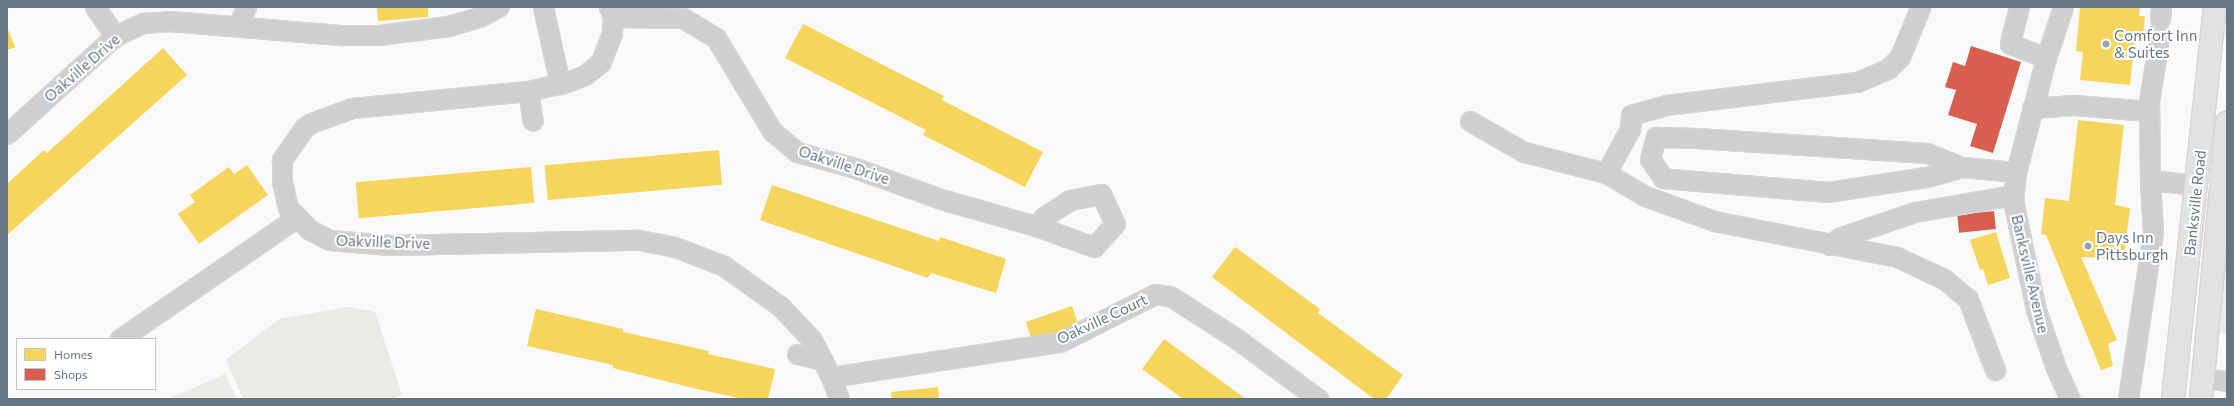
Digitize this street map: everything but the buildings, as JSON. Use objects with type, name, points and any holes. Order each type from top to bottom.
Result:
[{"type":"main road","name":"Banksville Road","points":[[2173,399],[2215,7]]},
{"type":"main road","points":[[2202,389],[2227,122]]},
{"type":"street","points":[[95,7],[115,36]]},
{"type":"street","points":[[238,26],[246,7]]},
{"type":"street","name":"Oakville Drive","points":[[7,134],[115,36],[143,22],[170,21],[342,35],[379,35],[448,26],[479,17],[499,7]]},
{"type":"street","points":[[543,7],[560,84]]},
{"type":"street","points":[[2019,7],[2010,44],[2046,58]]},
{"type":"street","name":"Banksville Avenue","points":[[2063,7],[2046,58],[2032,108],[2016,172],[2013,195],[2014,214],[2036,310],[2056,368],[2070,399]]},
{"type":"street","points":[[1606,173],[1630,129],[1631,116],[1666,104],[1857,82],[1888,69],[1900,57],[1920,8]]},
{"type":"street","name":"Oakville Drive","points":[[839,399],[827,369],[812,340],[781,307],[724,266],[675,247],[639,240],[390,245],[330,240],[310,230],[296,218],[288,208],[284,196],[282,160],[304,128],[311,123],[352,108],[528,90],[560,84],[585,75],[601,62],[608,48],[611,12],[683,18],[716,38],[744,98],[772,131],[797,152],[855,168],[941,199],[1036,226]]},
{"type":"street","points":[[2128,399],[2153,232],[2150,180],[2149,111],[2158,45]]},
{"type":"street","points":[[528,90],[533,122]]},
{"type":"street","points":[[2032,108],[2074,105],[2149,111]]},
{"type":"street","points":[[1470,121],[1524,152],[1606,173],[1645,196],[1714,221],[1829,245],[1897,257],[1944,278],[1968,299],[1995,370]]},
{"type":"street","points":[[1630,129],[1656,137],[1927,153],[1962,167],[2016,172]]},
{"type":"street","points":[[1656,137],[1650,159],[1663,178],[1828,192],[1926,177],[1962,167]]},
{"type":"street","points":[[2150,180],[2197,185]]},
{"type":"street","points":[[1829,245],[1841,237],[1915,212],[2013,195]]},
{"type":"street","points":[[121,338],[296,218]]},
{"type":"street","name":"Oakville Court","points":[[827,369],[1060,342],[1156,294],[1170,296],[1230,335],[1318,399]]},
{"type":"street","points":[[797,354],[827,369]]},
{"type":"street","points":[[2202,389],[2227,381]]},
{"type":"shaded area","points":[[2227,256],[2227,334],[2220,332]]},
{"type":"shaded area","points":[[348,307],[375,312],[402,395],[393,399],[243,399],[226,360],[279,319]]},
{"type":"shaded area","points":[[225,374],[237,399],[168,399]]},
{"type":"tunnel","points":[[2158,45],[2160,19]]},
{"type":"place","name":"Comfort Inn & Suites","points":[[2106,44]]},
{"type":"place","name":"Days Inn Pittsburgh","points":[[2088,246]]}]
